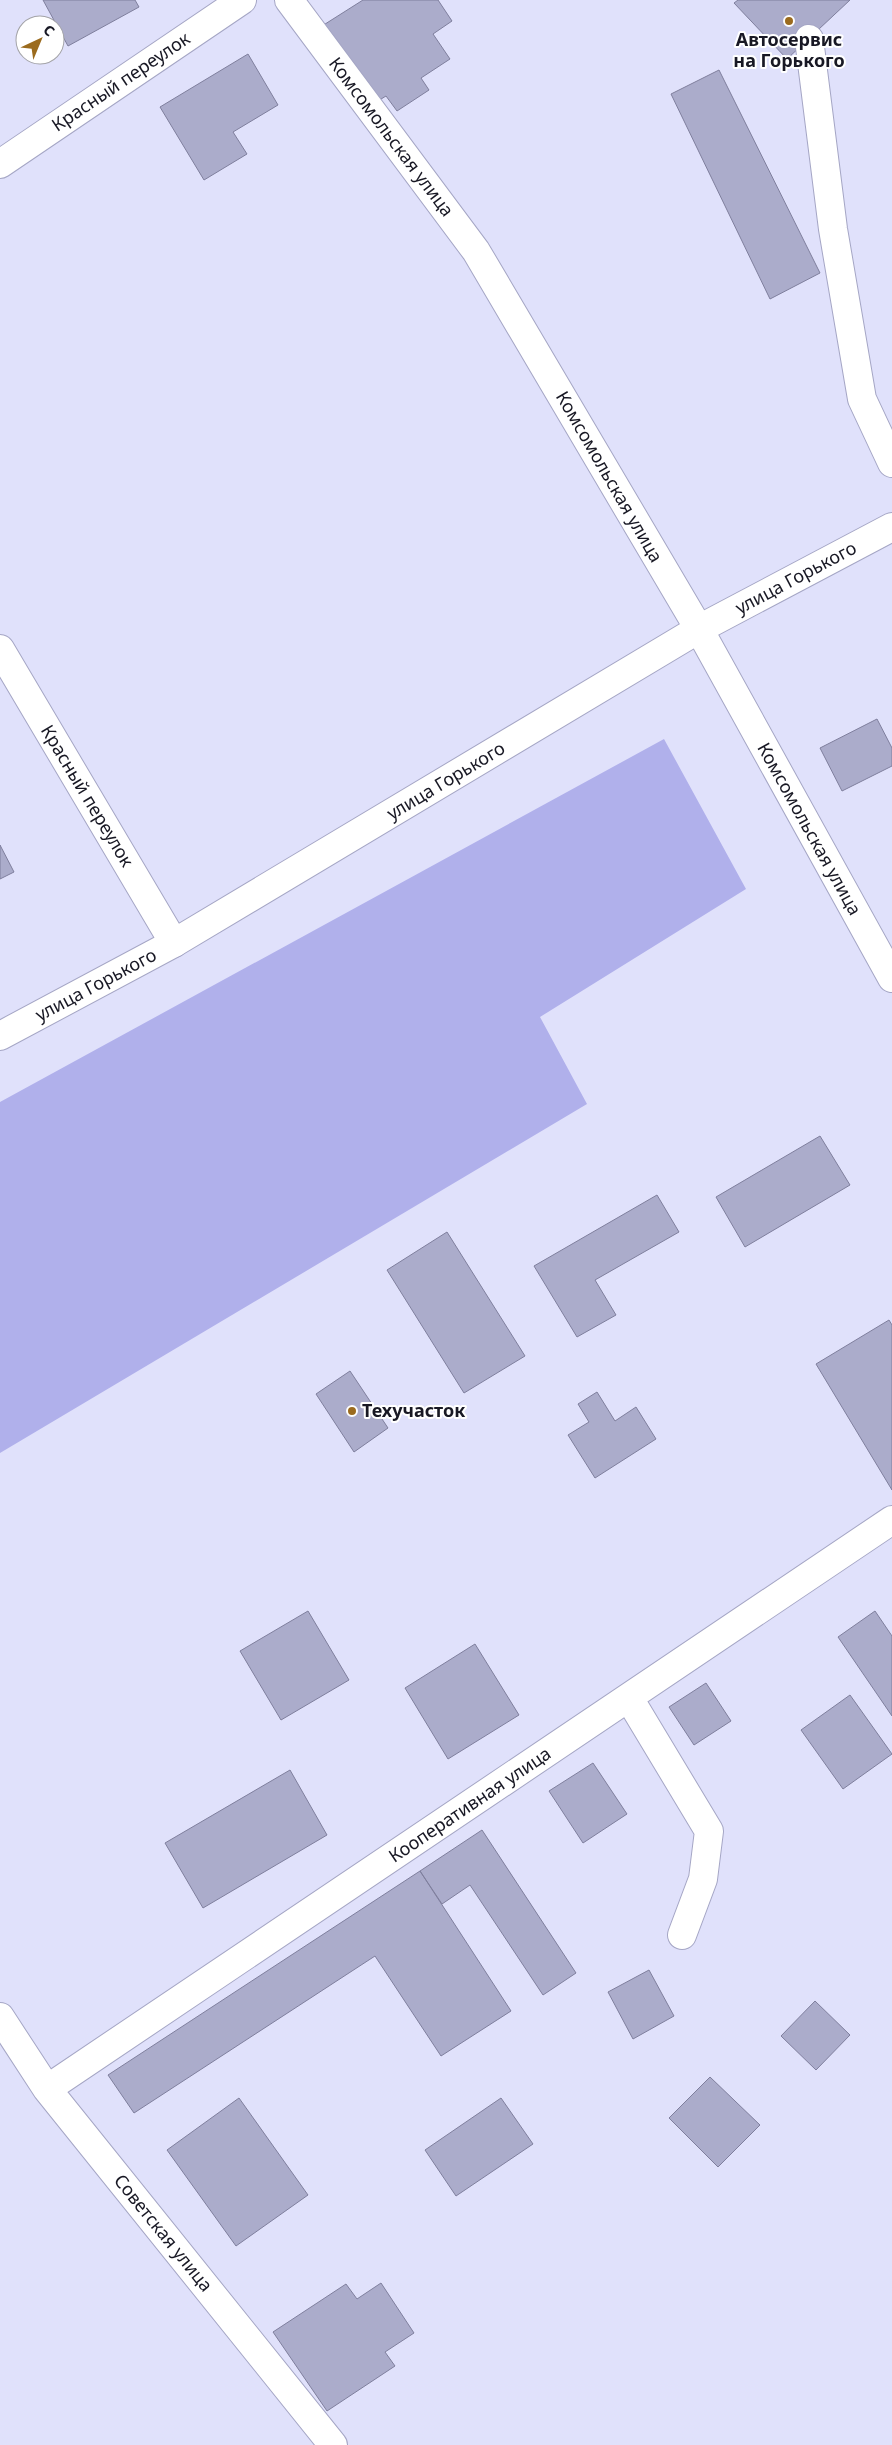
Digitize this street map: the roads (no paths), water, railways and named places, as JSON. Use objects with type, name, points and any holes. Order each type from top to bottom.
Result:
[{"type":"street","name":"Красный переулок","points":[[0,164],[242,0]]},
{"type":"street","name":"Комсомольская улица","points":[[289,0],[476,251],[699,630],[892,978]]},
{"type":"street","points":[[809,38],[833,229],[862,399],[892,463]]},
{"type":"street","name":"улица Горького","points":[[0,1036],[174,943],[699,630],[892,527]]},
{"type":"street","name":"Красный переулок","points":[[0,649],[174,943]]},
{"type":"street","name":"Кооперативная улица","points":[[48,2089],[892,1520]]},
{"type":"street","points":[[628,1698],[709,1831],[703,1879],[682,1935]]},
{"type":"street","name":"Советская улица","points":[[0,2017],[48,2089],[334,2445]]},
{"type":"place","name":"Автосервис на Горького","points":[[789,21]]},
{"type":"place","name":"Техучасток","points":[[352,1411]]}]
